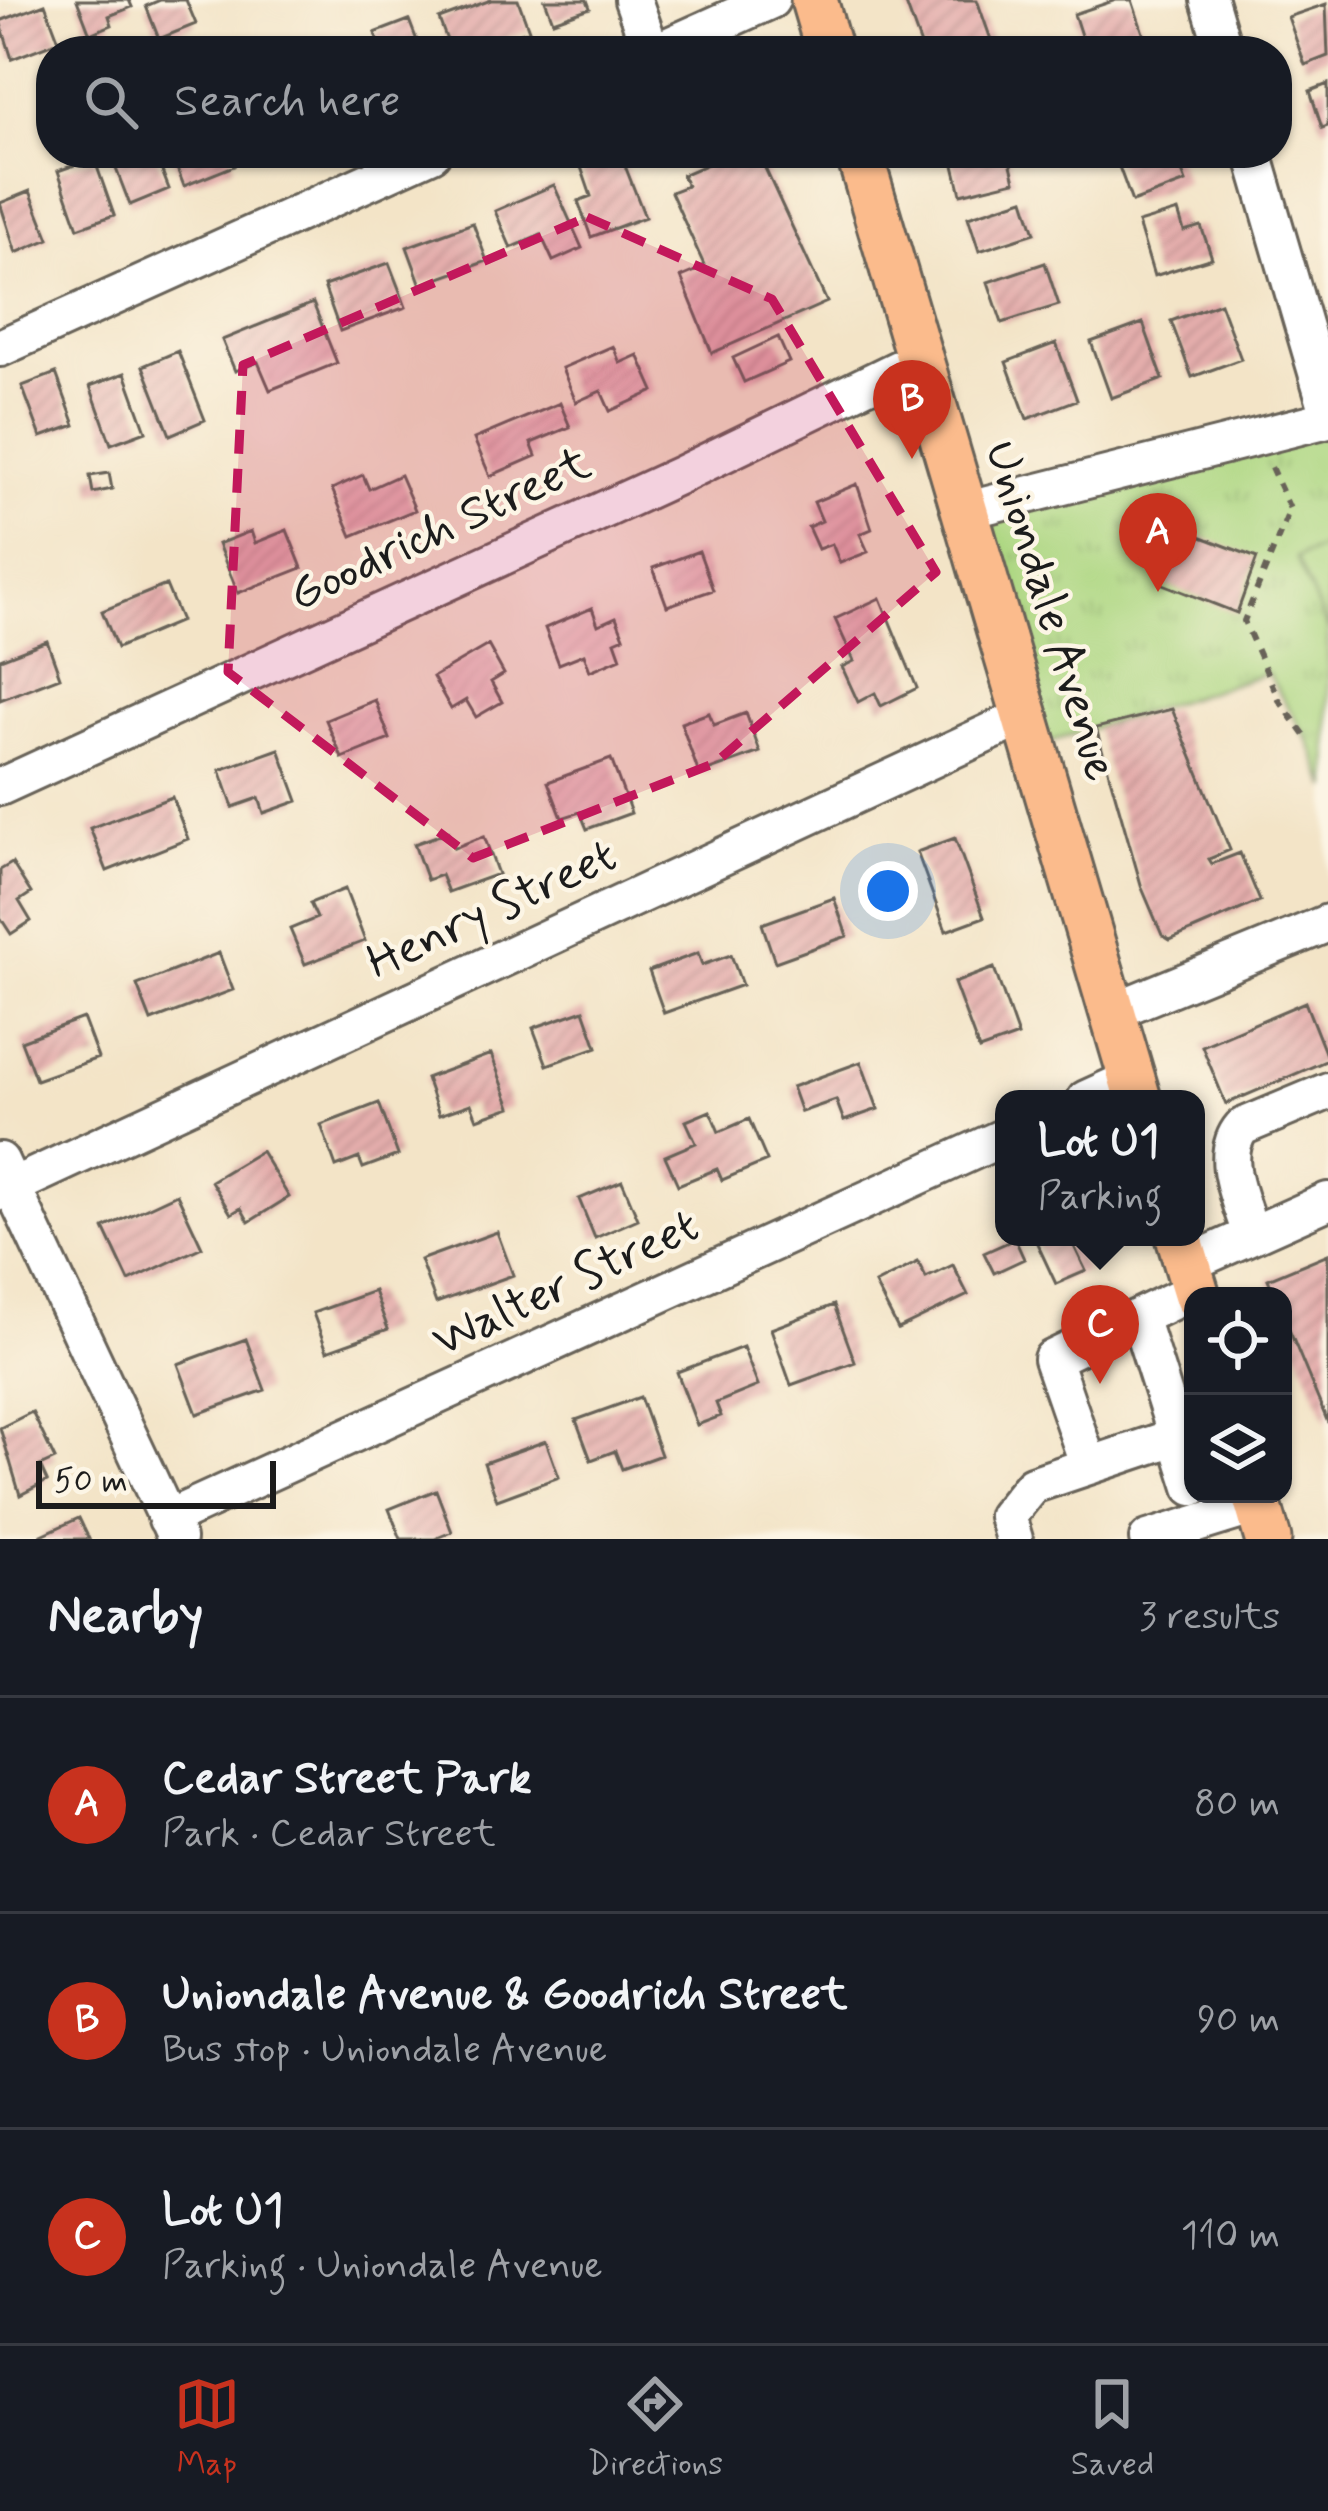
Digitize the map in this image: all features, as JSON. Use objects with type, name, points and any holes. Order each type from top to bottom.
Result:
[{"type":"main road","points":[[814,0],[825,36]]},
{"type":"main road","name":"Uniondale Avenue","points":[[863,168],[1135,1088]]},
{"type":"street","points":[[633,0],[648,36]]},
{"type":"street","points":[[688,36],[771,0]]},
{"type":"street","points":[[1209,0],[1220,36]]},
{"type":"street","points":[[0,348],[398,168]]},
{"type":"street","points":[[964,511],[1328,414],[1257,168]]},
{"type":"street","name":"Goodrich Street","points":[[0,787],[680,475],[919,358]]},
{"type":"street","name":"Henry Street","points":[[4,1180],[1025,716]]},
{"type":"street","points":[[1114,1011],[1326,930]]},
{"type":"street","points":[[1251,1235],[1231,1163],[1232,1138],[1242,1127],[1328,1091]]},
{"type":"street","name":"Walter Street","points":[[172,1529],[995,1140]]},
{"type":"street","points":[[4,1180],[172,1529]]},
{"type":"street","points":[[1089,1466],[1052,1359],[1139,1317],[1189,1272],[1251,1235],[1328,1201]]},
{"type":"street","points":[[1139,1317],[1184,1457]]},
{"type":"street","points":[[1011,1527],[1032,1485],[1178,1436]]},
{"type":"street","points":[[1148,1539],[1194,1503]]},
{"type":"street","points":[[1208,1503],[1260,1513]]},
{"type":"path","points":[[1258,436],[1290,509],[1244,621],[1279,700],[1309,742]]},
{"type":"highlighted area","points":[[587,217],[772,299],[936,572],[715,763],[473,858],[228,672],[243,365]]},
{"type":"green space","points":[[1328,420],[1328,788],[1309,741],[1267,673],[1034,747],[964,511]]},
{"type":"green space","points":[[1328,545],[1328,630],[1296,558]]},
{"type":"building","points":[[77,0],[129,0],[132,7],[109,16],[112,25],[90,34]]},
{"type":"building","points":[[160,0],[186,0],[196,24],[158,36],[146,6]]},
{"type":"building","points":[[491,0],[518,0],[529,30],[512,36],[445,36],[439,19]]},
{"type":"building","points":[[545,0],[587,0],[590,8],[553,21]]},
{"type":"building","points":[[977,0],[990,36],[918,36],[906,4]]},
{"type":"building","points":[[1116,0],[1132,0],[1144,36],[1081,36],[1074,14]]},
{"type":"building","points":[[45,4],[57,36],[36,36],[36,50],[12,59],[0,21]]},
{"type":"building","points":[[1326,4],[1328,56],[1305,65],[1288,17]]},
{"type":"building","points":[[409,20],[415,36],[376,36]]},
{"type":"building","points":[[1328,84],[1328,126],[1322,128],[1310,91]]},
{"type":"building","points":[[98,168],[114,215],[78,228],[58,171]]},
{"type":"building","points":[[116,168],[161,168],[169,189],[130,205]]},
{"type":"building","points":[[177,168],[229,168],[184,186]]},
{"type":"building","points":[[581,168],[626,168],[645,217],[591,237],[578,201],[591,196]]},
{"type":"building","points":[[698,168],[765,168],[827,302],[712,353],[681,277],[705,267],[671,192],[687,186],[682,175]]},
{"type":"building","points":[[955,168],[1012,168],[1015,181],[961,194]]},
{"type":"building","points":[[1120,168],[1181,168],[1186,182],[1132,202]]},
{"type":"building","points":[[554,185],[582,248],[553,261],[541,235],[511,248],[495,211]]},
{"type":"building","points":[[30,191],[49,239],[16,253],[0,203]]},
{"type":"building","points":[[1024,199],[1035,233],[979,251],[968,217]]},
{"type":"building","points":[[1178,211],[1184,231],[1201,226],[1212,258],[1154,276],[1138,223]]},
{"type":"building","points":[[473,223],[487,261],[421,285],[407,247]]},
{"type":"building","points":[[389,263],[406,307],[340,331],[324,286]]},
{"type":"building","points":[[1045,263],[1059,305],[1002,323],[988,282]]},
{"type":"building","points":[[313,303],[337,363],[270,390],[258,362],[235,371],[222,340]]},
{"type":"building","points":[[1220,303],[1241,359],[1192,377],[1171,321]]},
{"type":"building","points":[[1143,323],[1163,379],[1111,398],[1091,342]]},
{"type":"building","points":[[778,337],[789,362],[744,382],[733,358]]},
{"type":"building","points":[[1056,343],[1077,400],[1027,419],[1006,362]]},
{"type":"building","points":[[613,346],[620,363],[638,355],[654,391],[610,411],[601,391],[576,402],[562,368]]},
{"type":"building","points":[[178,351],[205,420],[170,435],[143,366]]},
{"type":"building","points":[[56,373],[75,425],[41,437],[22,386]]},
{"type":"building","points":[[125,373],[146,431],[111,444],[90,386]]},
{"type":"building","points":[[560,403],[570,427],[531,443],[536,456],[490,476],[474,439]]},
{"type":"building","points":[[109,473],[112,489],[93,493],[90,476]]},
{"type":"building","points":[[363,475],[369,489],[400,475],[415,510],[352,536],[332,489]]},
{"type":"building","points":[[857,484],[872,529],[860,534],[868,552],[840,563],[832,544],[818,549],[808,527],[822,521],[814,502]]},
{"type":"building","points":[[1181,529],[1257,558],[1237,613],[1160,583]]},
{"type":"building","points":[[287,530],[302,568],[238,593],[218,544],[251,531],[255,543]]},
{"type":"building","points":[[699,551],[713,590],[667,606],[653,568]]},
{"type":"building","points":[[166,585],[181,621],[117,648],[102,611]]},
{"type":"building","points":[[880,598],[917,688],[881,706],[875,693],[858,702],[842,667],[854,661],[835,619]]},
{"type":"building","points":[[592,608],[598,625],[616,617],[624,637],[615,641],[621,658],[590,671],[584,654],[559,664],[545,628]]},
{"type":"building","points":[[47,641],[60,677],[0,700],[0,659]]},
{"type":"building","points":[[488,645],[504,674],[491,682],[502,702],[476,717],[466,700],[451,709],[433,677]]},
{"type":"building","points":[[375,700],[390,739],[342,758],[326,720]]},
{"type":"building","points":[[1172,709],[1230,850],[1209,859],[1212,864],[1240,853],[1260,901],[1170,940],[1162,935],[1142,888],[1096,728]]},
{"type":"building","points":[[709,713],[714,725],[746,713],[760,752],[699,774],[681,723]]},
{"type":"building","points":[[279,749],[298,801],[264,813],[259,798],[233,807],[220,770]]},
{"type":"building","points":[[611,759],[631,813],[587,829],[580,812],[562,818],[548,782]]},
{"type":"building","points":[[172,797],[188,839],[107,871],[90,828]]},
{"type":"building","points":[[448,832],[454,848],[484,836],[498,874],[448,892],[441,875],[427,880],[414,844]]},
{"type":"building","points":[[955,838],[984,917],[946,931],[917,852]]},
{"type":"building","points":[[12,863],[31,893],[19,901],[31,921],[11,934],[0,917],[0,870]]},
{"type":"building","points":[[345,889],[365,941],[305,964],[290,929],[317,918],[310,903]]},
{"type":"building","points":[[834,898],[847,936],[775,962],[762,924]]},
{"type":"building","points":[[219,953],[233,990],[151,1021],[137,985]]},
{"type":"building","points":[[698,953],[702,965],[731,955],[742,985],[664,1013],[649,971]]},
{"type":"building","points":[[994,968],[1018,1036],[979,1050],[954,983]]},
{"type":"building","points":[[1305,1002],[1328,1060],[1226,1104],[1202,1046]]},
{"type":"building","points":[[584,1010],[597,1047],[547,1065],[533,1028]]},
{"type":"building","points":[[83,1018],[98,1058],[36,1080],[21,1041]]},
{"type":"building","points":[[491,1054],[511,1107],[477,1119],[471,1104],[439,1115],[426,1078]]},
{"type":"building","points":[[861,1062],[878,1109],[844,1121],[836,1100],[801,1112],[792,1087]]},
{"type":"building","points":[[379,1103],[398,1155],[363,1168],[359,1158],[336,1167],[321,1125]]},
{"type":"building","points":[[710,1111],[719,1132],[749,1119],[767,1161],[722,1180],[717,1169],[678,1185],[665,1156],[696,1143],[686,1121]]},
{"type":"building","points":[[261,1151],[289,1197],[249,1222],[241,1208],[231,1214],[211,1181]]},
{"type":"building","points":[[622,1181],[638,1219],[595,1238],[579,1199]]},
{"type":"building","points":[[177,1194],[202,1247],[129,1281],[104,1228]]},
{"type":"building","points":[[497,1232],[513,1275],[436,1303],[420,1260]]},
{"type":"building","points":[[1000,1246],[1018,1246],[1024,1259],[994,1273],[984,1253]]},
{"type":"building","points":[[1038,1246],[1074,1246],[1086,1271],[1056,1284]]},
{"type":"building","points":[[1328,1254],[1328,1423],[1292,1337],[1292,1287],[1271,1287],[1268,1279]]},
{"type":"building","points":[[918,1262],[926,1278],[953,1265],[968,1295],[898,1329],[875,1284]]},
{"type":"building","points":[[374,1291],[388,1329],[327,1351],[313,1313]]},
{"type":"building","points":[[834,1305],[855,1362],[791,1385],[771,1329]]},
{"type":"building","points":[[246,1339],[265,1390],[197,1414],[178,1364]]},
{"type":"building","points":[[743,1347],[758,1386],[716,1403],[721,1416],[697,1425],[677,1372]]},
{"type":"building","points":[[640,1397],[661,1455],[622,1469],[615,1451],[591,1460],[576,1420]]},
{"type":"building","points":[[32,1412],[55,1459],[40,1466],[47,1481],[20,1495],[0,1428]]},
{"type":"building","points":[[546,1441],[559,1477],[497,1500],[484,1463]]},
{"type":"building","points":[[436,1490],[452,1532],[435,1539],[401,1539],[389,1509]]},
{"type":"building","points":[[79,1518],[89,1539],[44,1539],[42,1535]]},
{"type":"place","name":"Uniondale Avenue & Goodrich Street","points":[[912,459]]},
{"type":"place","name":"Cedar Street Park","points":[[1158,592]]},
{"type":"place","name":"Lot U1","points":[[1100,1384]]}]
